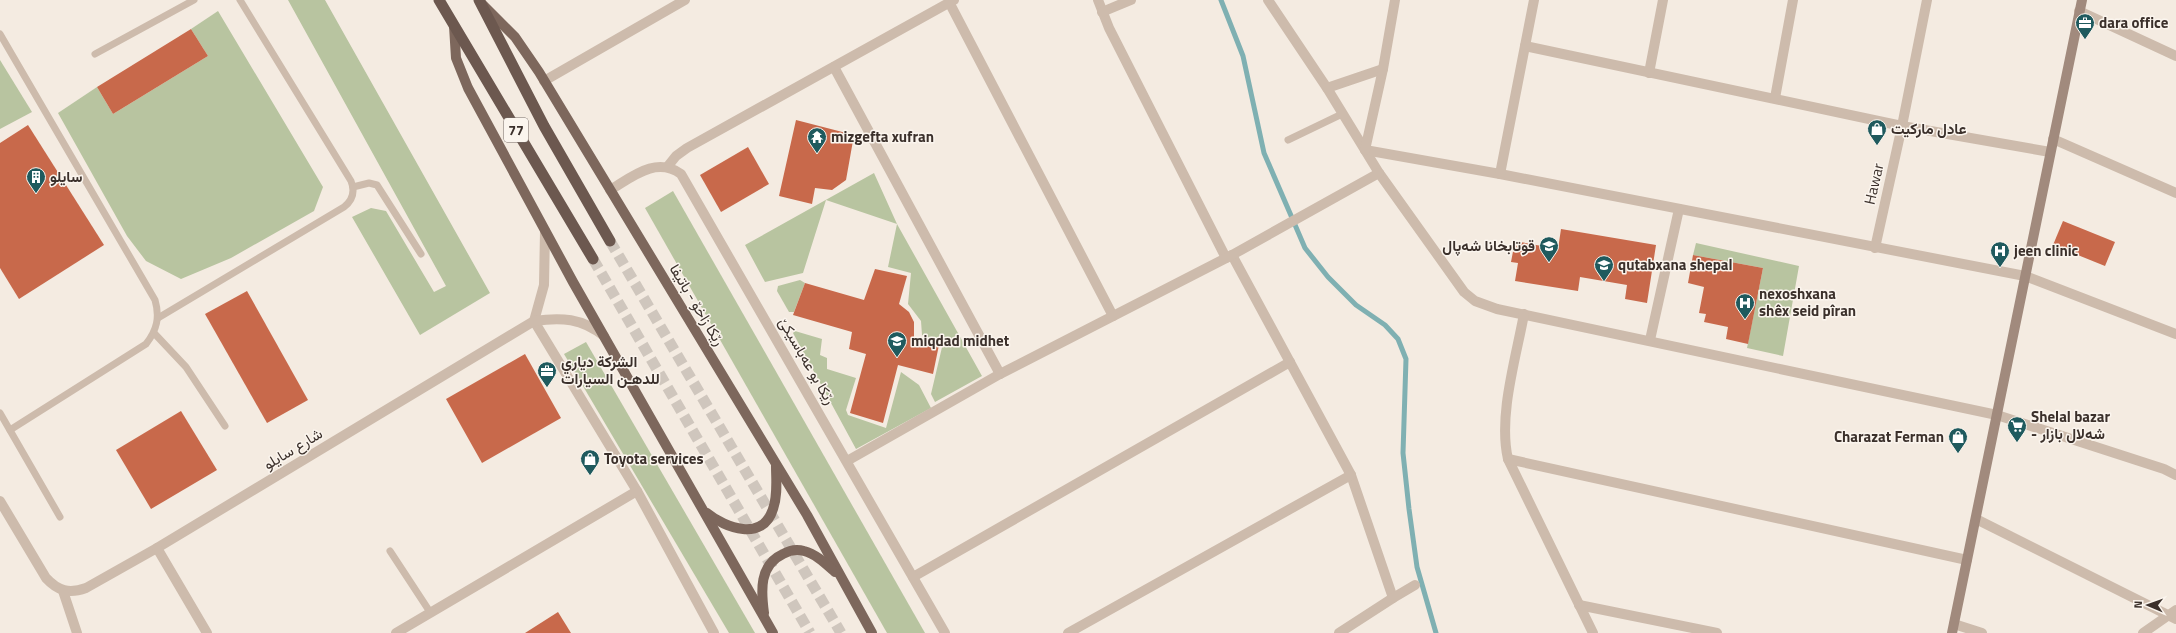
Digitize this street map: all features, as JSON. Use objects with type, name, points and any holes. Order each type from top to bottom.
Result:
[{"type":"highway","name":"77","points":[[439,0],[594,259]]},
{"type":"highway","name":"رێکا زاخۆ - باتیفا","points":[[480,2],[544,126],[610,241]]},
{"type":"main road","points":[[1953,629],[2082,0]]},
{"type":"main road","name":"رێکا زاخۆ - باتیفا","points":[[480,2],[515,37],[544,81],[807,515],[872,633]]},
{"type":"main road","points":[[454,26],[456,58],[461,74],[545,231],[773,633]]},
{"type":"main road","points":[[702,509],[719,523],[740,530],[760,526],[773,510],[777,489],[776,466]]},
{"type":"main road","points":[[766,620],[762,586],[765,572],[777,556],[795,550],[810,553],[840,576]]},
{"type":"street","points":[[544,81],[685,0]]},
{"type":"street","points":[[1098,0],[1102,12],[1229,256],[1290,362],[1351,475],[1393,598]]},
{"type":"street","points":[[1102,12],[1131,0]]},
{"type":"street","points":[[1268,0],[1326,88],[1379,173],[1464,292],[1486,306],[1997,415],[2164,469],[2176,475]]},
{"type":"street","points":[[1365,150],[1383,69],[1395,0]]},
{"type":"street","points":[[1500,174],[1534,0]]},
{"type":"street","points":[[1649,73],[1663,0]]},
{"type":"street","points":[[1775,98],[1793,0]]},
{"type":"street","name":"Hawar","points":[[1875,248],[1902,126],[1927,0]]},
{"type":"street","points":[[610,190],[652,167],[668,166],[676,156],[687,148],[951,1],[1113,316]]},
{"type":"street","points":[[2079,11],[2176,56]]},
{"type":"street","points":[[1525,46],[1902,126],[2050,152]]},
{"type":"street","points":[[834,67],[1000,374]]},
{"type":"street","points":[[1326,88],[1383,69]]},
{"type":"street","points":[[2053,139],[2176,193]]},
{"type":"street","points":[[1365,150],[1500,174],[2025,276],[2176,334]]},
{"type":"street","name":"رێكا بو عه‌باسيكێ","points":[[668,166],[681,174],[685,180],[945,633]]},
{"type":"street","points":[[847,461],[1000,374],[1229,256],[1379,173]]},
{"type":"street","points":[[1650,340],[1679,209]]},
{"type":"street","points":[[545,231],[544,285],[534,321],[637,491],[710,632]]},
{"type":"street","points":[[1524,314],[1505,422],[1505,446],[1508,459],[1593,633]]},
{"type":"street","name":"شارع سايلو","points":[[63,591],[75,592],[86,588],[157,548],[534,321],[560,318],[572,319],[594,329],[604,336]]},
{"type":"street","points":[[913,577],[1290,362]]},
{"type":"street","points":[[1508,459],[1967,560]]},
{"type":"street","points":[[1068,633],[1351,475]]},
{"type":"street","points":[[396,633],[637,491]]},
{"type":"street","points":[[0,501],[46,578],[53,586],[63,591],[77,633]]},
{"type":"street","points":[[1976,519],[2174,615]]},
{"type":"street","points":[[157,548],[208,633]]},
{"type":"street","points":[[1340,633],[1415,585]]},
{"type":"street","points":[[1579,605],[1717,633]]},
{"type":"street","points":[[2143,633],[2174,615]]},
{"type":"street","points":[[1953,629],[1982,633]]},
{"type":"lane","points":[[94,54],[194,0]]},
{"type":"lane","points":[[158,318],[344,207],[352,198],[353,187],[240,0]]},
{"type":"lane","points":[[0,34],[155,300],[158,318],[154,334],[146,344],[10,430]]},
{"type":"lane","points":[[1288,140],[1342,114]]},
{"type":"lane","points":[[353,187],[369,183],[377,185],[421,254]]},
{"type":"lane","points":[[154,334],[186,367],[224,426]]},
{"type":"lane","points":[[0,413],[60,517]]},
{"type":"lane","points":[[390,551],[430,612]]},
{"type":"green space","points":[[288,0],[325,0],[490,293],[420,335],[352,217],[371,208],[386,211],[434,292],[446,286]]},
{"type":"green space","points":[[218,11],[323,187],[314,211],[231,258],[181,279],[146,261],[127,236],[58,113],[97,87],[113,114],[208,56],[191,29]]},
{"type":"green space","points":[[0,60],[32,112],[0,129]]},
{"type":"green space","points":[[874,173],[897,224],[826,200],[803,273],[765,282],[745,245]]},
{"type":"green space","points":[[673,191],[925,633],[887,633],[645,208]]},
{"type":"green space","points":[[897,224],[982,376],[935,402],[931,394],[943,343],[922,335],[921,321],[908,304],[911,273],[888,267]]},
{"type":"green space","points":[[1696,243],[1799,266],[1783,356],[1747,348],[1763,268],[1693,255]]},
{"type":"green space","points":[[800,280],[805,283],[794,312],[789,312],[777,291],[778,286]]},
{"type":"green space","points":[[795,331],[822,339],[820,355],[827,358],[827,369],[856,378],[846,410],[848,415],[886,428],[901,372],[919,385],[931,408],[856,449],[793,333]]},
{"type":"green space","points":[[586,342],[755,633],[729,633],[564,354]]},
{"type":"building","points":[[191,29],[208,56],[113,114],[97,87]]},
{"type":"building","points":[[796,120],[854,135],[846,180],[832,190],[815,188],[812,204],[779,196]]},
{"type":"building","name":"سايلو","points":[[28,125],[104,245],[19,299],[0,268],[0,143]]},
{"type":"building","points":[[748,147],[769,184],[721,212],[700,175]]},
{"type":"building","points":[[2063,221],[2115,242],[2105,266],[2053,245]]},
{"type":"building","points":[[1561,229],[1656,245],[1647,303],[1625,299],[1627,285],[1580,277],[1578,291],[1515,281],[1518,263],[1511,262],[1515,241],[1558,249]]},
{"type":"building","points":[[1693,255],[1763,268],[1748,344],[1726,339],[1728,327],[1704,322],[1706,314],[1699,313],[1704,287],[1688,283]]},
{"type":"building","points":[[875,269],[907,276],[899,304],[909,312],[914,322],[914,337],[939,345],[933,374],[898,365],[883,423],[850,413],[866,354],[849,349],[852,332],[793,315],[805,283],[864,300]]},
{"type":"building","points":[[247,291],[308,400],[267,423],[205,314]]},
{"type":"building","points":[[525,354],[561,418],[482,463],[446,399]]},
{"type":"building","points":[[181,411],[217,470],[151,509],[116,450]]},
{"type":"building","points":[[558,612],[571,633],[525,633]]},
{"type":"waterway","points":[[1221,0],[1243,56],[1264,153],[1305,248],[1328,277],[1356,305],[1385,325],[1398,339],[1406,359],[1403,453],[1409,509],[1417,567],[1436,633]]},
{"type":"tunnel","points":[[610,241],[841,633]]},
{"type":"tunnel","points":[[593,259],[810,633]]},
{"type":"place","name":"dara office","points":[[2085,40]]},
{"type":"place","name":"عادل ماركيت","points":[[1877,146]]},
{"type":"place","name":"mizgefta xufran","points":[[817,154]]},
{"type":"place","name":"سايلو","points":[[36,194]]},
{"type":"place","name":"قوتابخانا شەپال","points":[[1549,263]]},
{"type":"place","name":"jeen clinic","points":[[2000,268]]},
{"type":"place","name":"qutabxana shepal","points":[[1604,282]]},
{"type":"place","name":"nexoshxana shêx seid pîran","points":[[1745,320]]},
{"type":"place","name":"miqdad midhet","points":[[897,358]]},
{"type":"place","name":"الشركة دياري للدهـن السيارات","points":[[547,388]]},
{"type":"place","name":"Shelal bazar - شەلال بازار","points":[[2017,443]]},
{"type":"place","name":"Charazat Ferman","points":[[1958,454]]},
{"type":"place","name":"Toyota services","points":[[590,476]]}]
